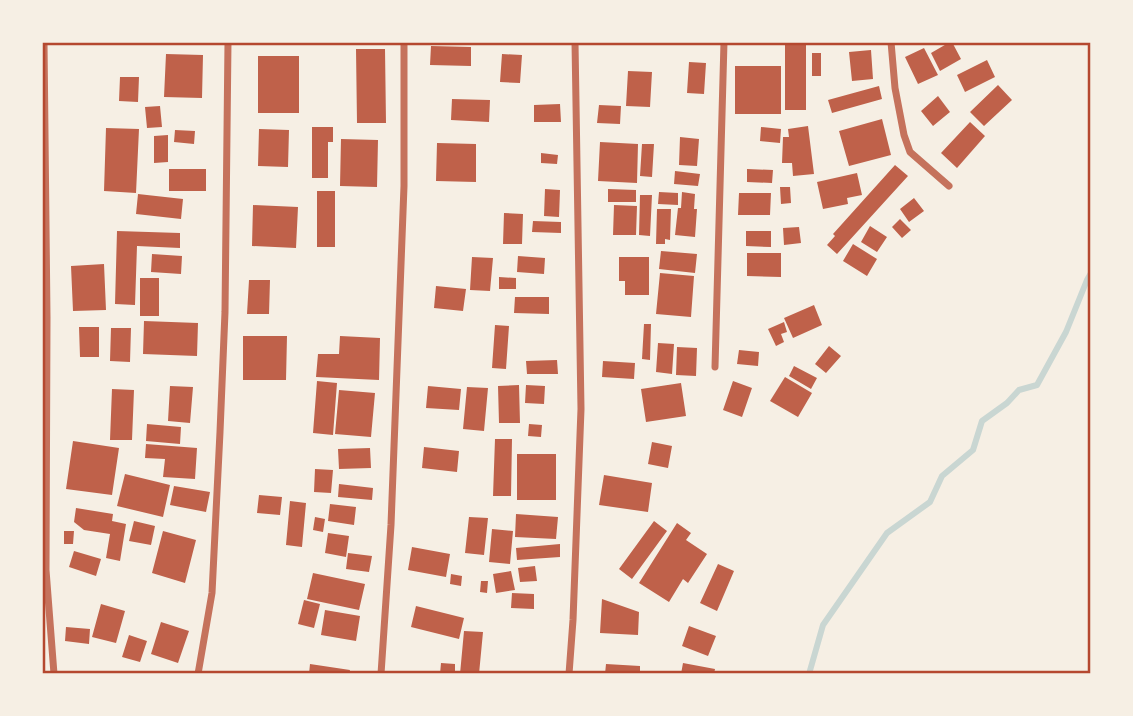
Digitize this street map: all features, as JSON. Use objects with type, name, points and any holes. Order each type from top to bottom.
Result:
[{"type":"street","points":[[44,42],[46,570],[54,674]]},
{"type":"street","points":[[198,674],[212,593],[220,432],[225,312],[228,42]]},
{"type":"street","points":[[381,674],[393,484],[404,186],[404,42]]},
{"type":"street","points":[[569,674],[581,410],[575,42]]},
{"type":"street","points":[[715,367],[724,42]]},
{"type":"street","points":[[891,42],[895,88],[910,152],[949,186]]},
{"type":"building","points":[[950,42],[961,59],[940,71],[931,53]]},
{"type":"building","points":[[785,45],[806,45],[806,110],[785,110]]},
{"type":"building","points":[[431,46],[471,47],[471,66],[430,65]]},
{"type":"building","points":[[924,48],[938,75],[918,84],[905,57]]},
{"type":"building","points":[[356,49],[385,49],[386,123],[357,123]]},
{"type":"building","points":[[871,50],[873,79],[852,81],[849,52]]},
{"type":"building","points":[[812,53],[821,53],[821,76],[812,76]]},
{"type":"building","points":[[166,54],[203,55],[202,98],[164,97]]},
{"type":"building","points":[[502,54],[522,55],[520,83],[500,82]]},
{"type":"building","points":[[258,56],[299,56],[299,113],[258,113]]},
{"type":"building","points":[[987,60],[995,77],[965,92],[957,75]]},
{"type":"building","points":[[689,62],[706,63],[704,94],[687,93]]},
{"type":"building","points":[[735,66],[781,66],[781,114],[735,114]]},
{"type":"building","points":[[628,71],[652,72],[650,107],[626,106]]},
{"type":"building","points":[[120,77],[139,77],[138,102],[119,101]]},
{"type":"building","points":[[998,85],[1012,100],[984,126],[970,112]]},
{"type":"building","points":[[879,86],[882,99],[832,113],[828,100]]},
{"type":"building","points":[[938,96],[950,112],[933,126],[921,111]]},
{"type":"building","points":[[452,99],[490,100],[489,122],[451,120]]},
{"type":"building","points":[[560,104],[561,122],[534,122],[534,105]]},
{"type":"building","points":[[599,105],[621,106],[620,124],[597,123]]},
{"type":"building","points":[[160,106],[162,127],[147,128],[145,107]]},
{"type":"building","points":[[882,119],[891,155],[849,166],[839,131]]},
{"type":"building","points":[[970,122],[985,136],[957,168],[941,153]]},
{"type":"building","points":[[808,126],[814,174],[793,176],[792,163],[782,163],[783,137],[789,137],[788,129]]},
{"type":"building","points":[[312,127],[333,127],[333,142],[328,142],[328,178],[312,178]]},
{"type":"building","points":[[761,127],[781,129],[780,143],[760,141]]},
{"type":"building","points":[[106,128],[139,129],[136,193],[104,191]]},
{"type":"building","points":[[259,129],[289,130],[288,167],[258,166]]},
{"type":"building","points":[[175,130],[195,131],[194,144],[174,142]]},
{"type":"building","points":[[168,135],[168,162],[154,163],[154,136]]},
{"type":"building","points":[[680,137],[699,139],[697,166],[679,165]]},
{"type":"building","points":[[341,139],[378,140],[377,187],[340,186]]},
{"type":"building","points":[[600,142],[638,144],[637,183],[598,181]]},
{"type":"building","points":[[437,143],[476,144],[476,182],[436,181]]},
{"type":"building","points":[[642,144],[654,144],[652,177],[640,176]]},
{"type":"building","points":[[541,153],[558,155],[557,164],[541,163]]},
{"type":"building","points":[[895,165],[908,176],[837,254],[827,245],[835,236],[833,234]]},
{"type":"building","points":[[169,169],[206,169],[206,191],[169,191]]},
{"type":"building","points":[[747,169],[773,170],[772,183],[747,182]]},
{"type":"building","points":[[675,171],[700,174],[698,186],[674,184]]},
{"type":"building","points":[[857,173],[862,195],[847,198],[848,204],[823,209],[817,182]]},
{"type":"building","points":[[780,187],[790,187],[791,203],[781,204]]},
{"type":"building","points":[[545,189],[560,190],[559,217],[544,216]]},
{"type":"building","points":[[608,189],[636,190],[636,202],[608,202]]},
{"type":"building","points":[[317,191],[335,191],[335,247],[317,247]]},
{"type":"building","points":[[659,192],[678,193],[678,205],[658,204]]},
{"type":"building","points":[[682,192],[695,194],[695,237],[675,235]]},
{"type":"building","points":[[739,193],[771,193],[770,215],[738,215]]},
{"type":"building","points":[[138,194],[183,199],[181,219],[136,214]]},
{"type":"building","points":[[640,195],[652,195],[650,236],[639,235]]},
{"type":"building","points":[[914,198],[924,211],[909,222],[900,209]]},
{"type":"building","points":[[253,205],[298,207],[296,248],[252,246]]},
{"type":"building","points":[[614,205],[637,206],[636,235],[613,235]]},
{"type":"building","points":[[657,209],[671,209],[670,240],[665,239],[665,244],[656,244]]},
{"type":"building","points":[[504,213],[523,214],[522,244],[503,244]]},
{"type":"building","points":[[900,219],[911,230],[902,238],[892,227]]},
{"type":"building","points":[[533,221],[561,222],[561,233],[532,232]]},
{"type":"building","points":[[870,226],[887,237],[877,252],[861,242]]},
{"type":"building","points":[[799,227],[801,243],[784,245],[783,228]]},
{"type":"building","points":[[117,231],[180,233],[180,248],[137,246],[135,305],[115,304]]},
{"type":"building","points":[[746,231],[771,231],[771,247],[746,246]]},
{"type":"building","points":[[853,244],[877,259],[867,276],[843,261]]},
{"type":"building","points":[[661,251],[697,254],[695,273],[659,269]]},
{"type":"building","points":[[747,253],[781,253],[781,277],[747,276]]},
{"type":"building","points":[[152,254],[182,256],[181,274],[151,272]]},
{"type":"building","points":[[518,256],[545,258],[544,274],[517,272]]},
{"type":"building","points":[[472,257],[493,258],[490,291],[470,290]]},
{"type":"building","points":[[619,257],[649,257],[649,295],[625,295],[625,281],[619,281]]},
{"type":"building","points":[[104,264],[106,310],[73,311],[71,266]]},
{"type":"building","points":[[660,273],[694,276],[691,317],[656,314]]},
{"type":"building","points":[[499,277],[516,278],[516,289],[499,289]]},
{"type":"building","points":[[140,278],[159,278],[159,316],[140,316]]},
{"type":"building","points":[[249,280],[270,280],[269,314],[247,314]]},
{"type":"building","points":[[436,286],[466,289],[463,311],[434,308]]},
{"type":"building","points":[[515,297],[549,297],[549,314],[514,313]]},
{"type":"building","points":[[814,305],[822,325],[793,338],[784,318]]},
{"type":"building","points":[[144,321],[198,323],[197,356],[143,354]]},
{"type":"building","points":[[784,322],[787,332],[781,334],[784,342],[776,346],[768,329]]},
{"type":"building","points":[[644,324],[651,324],[650,360],[642,359]]},
{"type":"building","points":[[495,325],[509,326],[506,369],[492,368]]},
{"type":"building","points":[[79,327],[99,327],[99,357],[80,357]]},
{"type":"building","points":[[111,328],[131,328],[130,362],[110,361]]},
{"type":"building","points":[[243,336],[287,336],[286,380],[243,380]]},
{"type":"building","points":[[340,336],[380,338],[379,380],[316,377],[318,354],[339,354]]},
{"type":"building","points":[[658,343],[674,344],[672,374],[656,372]]},
{"type":"building","points":[[829,346],[841,356],[826,373],[815,364]]},
{"type":"building","points":[[677,347],[697,348],[696,376],[676,375]]},
{"type":"building","points":[[739,350],[759,352],[758,366],[737,364]]},
{"type":"building","points":[[557,360],[558,374],[527,374],[526,361]]},
{"type":"building","points":[[603,361],[635,363],[634,379],[602,377]]},
{"type":"building","points":[[794,366],[817,378],[811,389],[789,376]]},
{"type":"building","points":[[785,377],[812,393],[798,417],[770,401]]},
{"type":"building","points":[[317,381],[337,383],[333,435],[313,433]]},
{"type":"building","points":[[733,381],[752,388],[742,417],[723,410]]},
{"type":"building","points":[[681,383],[686,416],[646,422],[641,389]]},
{"type":"building","points":[[519,385],[520,423],[499,423],[498,386]]},
{"type":"building","points":[[526,385],[545,386],[544,404],[525,403]]},
{"type":"building","points":[[170,386],[193,387],[190,423],[168,421]]},
{"type":"building","points":[[428,386],[461,389],[459,410],[426,408]]},
{"type":"building","points":[[467,387],[488,388],[484,431],[463,429]]},
{"type":"building","points":[[112,389],[134,390],[132,440],[110,440]]},
{"type":"building","points":[[339,390],[375,393],[371,437],[335,434]]},
{"type":"building","points":[[147,424],[181,427],[180,444],[146,441]]},
{"type":"building","points":[[529,424],[542,425],[541,437],[528,436]]},
{"type":"building","points":[[495,439],[512,439],[511,496],[493,496]]},
{"type":"building","points":[[73,441],[119,448],[112,495],[66,489]]},
{"type":"building","points":[[652,442],[672,446],[668,468],[648,464]]},
{"type":"building","points":[[146,444],[197,448],[195,479],[163,477],[165,459],[145,458]]},
{"type":"building","points":[[424,447],[459,451],[457,472],[422,468]]},
{"type":"building","points":[[370,448],[371,468],[339,469],[338,449]]},
{"type":"building","points":[[517,454],[556,454],[556,500],[517,500]]},
{"type":"building","points":[[315,469],[333,470],[331,493],[314,492]]},
{"type":"building","points":[[125,474],[170,485],[163,517],[117,506]]},
{"type":"building","points":[[604,475],[652,483],[648,512],[599,505]]},
{"type":"building","points":[[339,484],[373,488],[372,500],[338,497]]},
{"type":"building","points":[[174,486],[210,492],[206,512],[170,505]]},
{"type":"building","points":[[259,495],[282,497],[280,515],[257,513]]},
{"type":"building","points":[[290,501],[306,503],[302,547],[286,545]]},
{"type":"building","points":[[330,504],[356,507],[354,525],[328,521]]},
{"type":"building","points":[[76,508],[113,514],[112,521],[126,524],[120,561],[106,558],[110,534],[84,530],[74,522]]},
{"type":"building","points":[[516,514],[558,517],[556,539],[515,537]]},
{"type":"building","points":[[315,517],[325,519],[323,532],[313,530]]},
{"type":"building","points":[[469,517],[488,518],[484,555],[465,553]]},
{"type":"building","points":[[134,521],[155,526],[151,545],[129,541]]},
{"type":"building","points":[[654,521],[667,531],[632,579],[619,569]]},
{"type":"building","points":[[677,523],[691,533],[686,540],[707,554],[688,583],[683,579],[669,602],[639,583]]},
{"type":"building","points":[[492,529],[513,531],[510,564],[489,562]]},
{"type":"building","points":[[64,531],[74,531],[73,544],[64,544]]},
{"type":"building","points":[[163,531],[196,540],[185,583],[152,573]]},
{"type":"building","points":[[328,533],[349,536],[346,557],[325,553]]},
{"type":"building","points":[[560,544],[560,557],[517,560],[516,548]]},
{"type":"building","points":[[412,547],[450,554],[446,577],[408,570]]},
{"type":"building","points":[[74,551],[101,559],[96,576],[69,567]]},
{"type":"building","points":[[348,553],[372,556],[369,572],[346,569]]},
{"type":"building","points":[[718,564],[734,571],[717,611],[700,603]]},
{"type":"building","points":[[535,566],[537,581],[520,582],[518,568]]},
{"type":"building","points":[[511,571],[515,590],[496,593],[493,574]]},
{"type":"building","points":[[313,573],[365,584],[359,610],[307,599]]},
{"type":"building","points":[[451,574],[462,576],[461,586],[450,584]]},
{"type":"building","points":[[481,581],[488,581],[487,593],[480,592]]},
{"type":"building","points":[[512,593],[534,594],[534,609],[511,608]]},
{"type":"building","points":[[602,599],[639,612],[638,635],[600,633]]},
{"type":"building","points":[[304,600],[320,604],[314,628],[298,624]]},
{"type":"building","points":[[101,604],[125,611],[116,643],[92,637]]},
{"type":"building","points":[[416,606],[464,618],[459,639],[411,627]]},
{"type":"building","points":[[325,610],[360,616],[356,641],[321,635]]},
{"type":"building","points":[[161,622],[189,631],[178,663],[151,654]]},
{"type":"building","points":[[689,626],[716,636],[708,656],[682,646]]},
{"type":"building","points":[[66,627],[90,629],[89,644],[65,641]]},
{"type":"building","points":[[464,631],[483,632],[479,674],[460,674]]},
{"type":"building","points":[[129,635],[147,641],[140,662],[122,657]]},
{"type":"building","points":[[441,663],[455,664],[455,674],[440,674]]},
{"type":"building","points":[[683,663],[715,669],[714,674],[681,674]]},
{"type":"building","points":[[310,664],[350,670],[349,674],[309,674]]},
{"type":"building","points":[[606,664],[640,666],[640,674],[605,674]]},
{"type":"waterway","points":[[809,674],[823,625],[887,533],[930,502],[942,476],[973,450],[982,421],[1007,403],[1019,390],[1037,385],[1066,332],[1091,273]]}]
